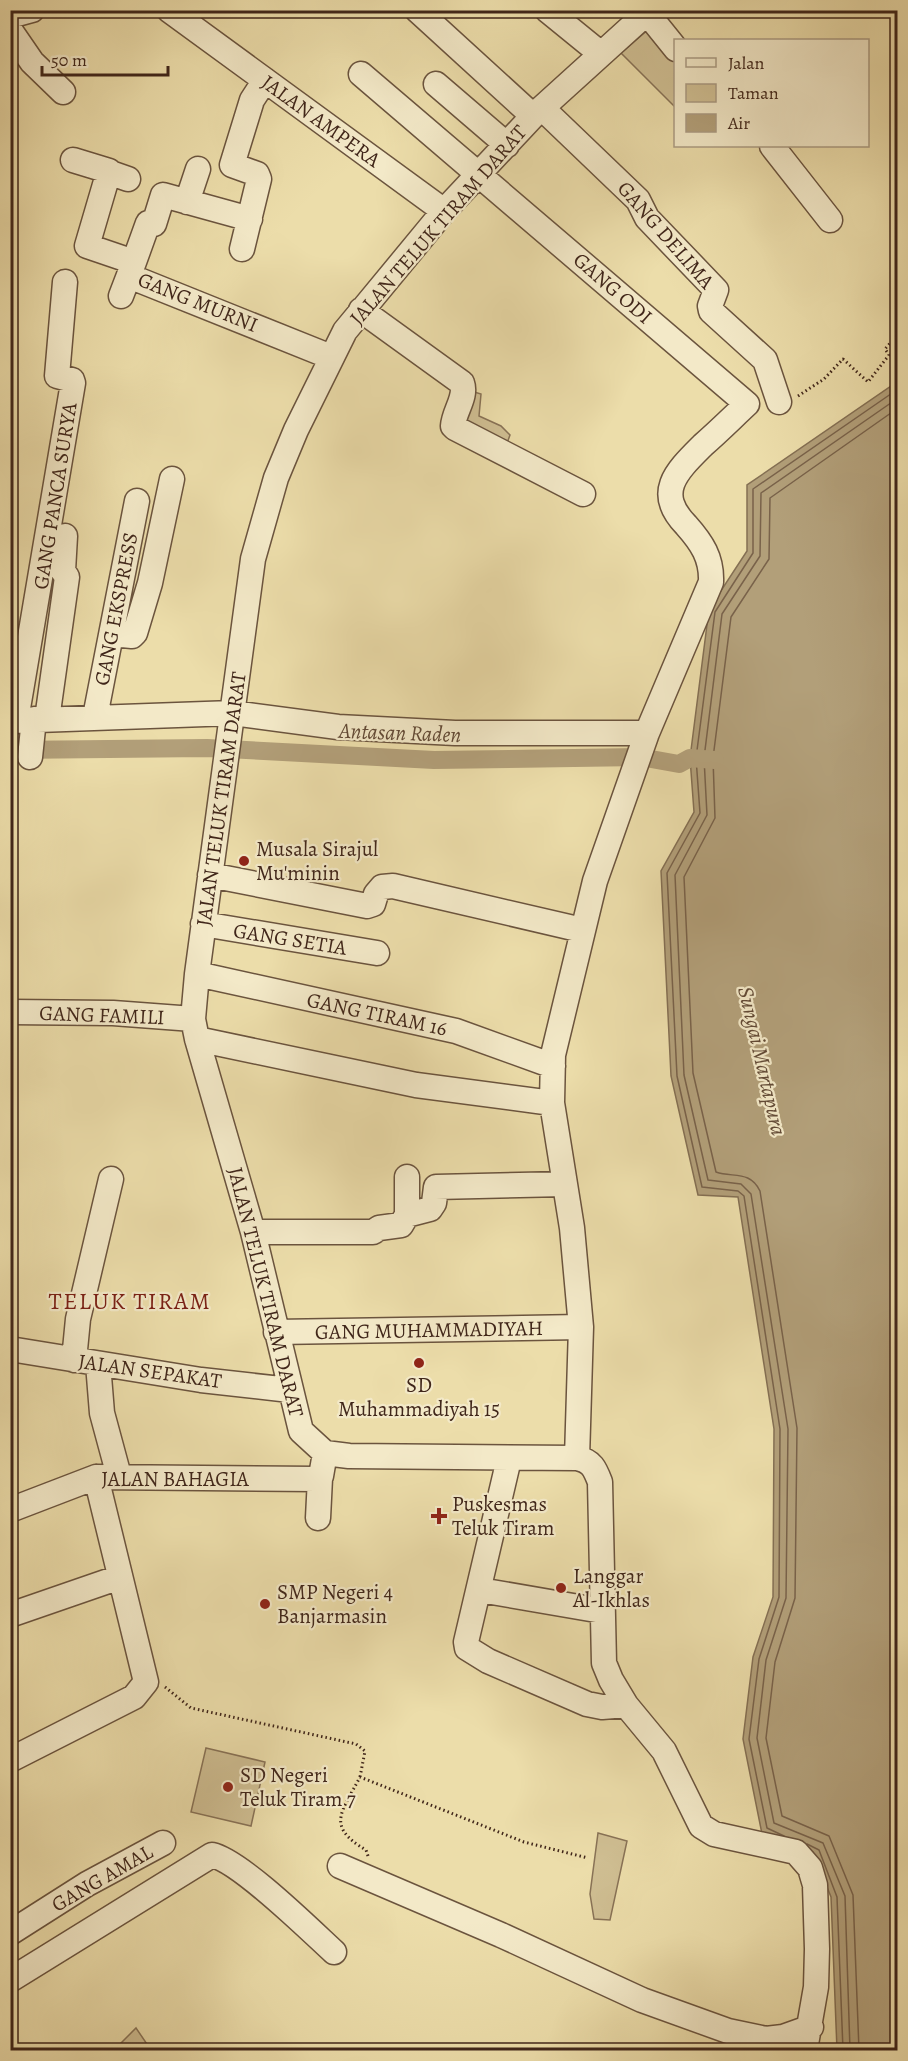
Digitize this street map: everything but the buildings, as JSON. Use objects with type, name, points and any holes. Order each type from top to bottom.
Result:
[{"type":"street","points":[[10,16],[32,10]]},
{"type":"street","name":"JALAN AMPERA","points":[[169,10],[444,211]]},
{"type":"street","points":[[417,10],[537,112]]},
{"type":"street","points":[[547,10],[601,54]]},
{"type":"street","points":[[648,12],[674,48]]},
{"type":"street","name":"JALAN TELUK TIRAM DARAT","points":[[325,1454],[302,1431],[290,1390],[253,1232],[195,1029],[196,975],[253,559],[276,478],[330,357],[361,310],[479,172],[537,112],[648,12]]},
{"type":"street","points":[[10,30],[25,53],[63,92]]},
{"type":"street","name":"GANG ODI","points":[[362,74],[747,404],[681,467],[673,481],[672,507],[706,551],[710,563],[711,582],[645,738]]},
{"type":"street","points":[[187,202],[214,165],[265,80]]},
{"type":"street","points":[[436,84],[507,145]]},
{"type":"street","name":"GANG DELIMA","points":[[537,112],[638,200],[647,218],[716,290],[710,306],[711,311],[765,360],[779,402]]},
{"type":"street","points":[[773,147],[830,220]]},
{"type":"street","name":"GANG MURNI","points":[[73,160],[118,176],[87,246],[128,278],[330,357]]},
{"type":"street","points":[[214,165],[259,176],[242,249]]},
{"type":"street","points":[[128,278],[148,223],[154,224],[163,195],[250,219]]},
{"type":"street","name":"GANG PANCA SURYA","points":[[28,721],[73,383],[70,379],[57,376],[65,282]]},
{"type":"street","points":[[361,310],[462,383],[464,392],[453,419],[455,428],[583,495]]},
{"type":"street","points":[[112,634],[132,636],[135,633],[150,583],[172,479]]},
{"type":"street","name":"GANG EKSPRESS","points":[[95,717],[137,501]]},
{"type":"street","points":[[31,755],[28,721],[67,577],[63,571],[65,536]]},
{"type":"street","points":[[28,721],[233,713],[338,727],[455,733],[645,738],[595,881],[582,930],[553,1066],[552,1103],[565,1184],[581,1327],[577,1458]]},
{"type":"street","points":[[210,875],[367,906],[373,904],[376,894],[382,887],[393,886],[582,930]]},
{"type":"street","name":"GANG SETIA","points":[[203,924],[377,953]]},
{"type":"street","name":"GANG TIRAM 16","points":[[196,975],[456,1031],[553,1066]]},
{"type":"street","name":"GANG FAMILI","points":[[10,1012],[102,1013],[195,1029],[416,1085],[552,1103]]},
{"type":"street","points":[[253,1232],[373,1232],[379,1228],[401,1225],[407,1215],[407,1177]]},
{"type":"street","points":[[74,1360],[78,1319],[111,1179]]},
{"type":"street","points":[[407,1215],[430,1209],[434,1203],[436,1187],[565,1184]]},
{"type":"street","name":"GANG MUHAMMADIYAH","points":[[276,1332],[581,1327]]},
{"type":"street","name":"JALAN SEPAKAT","points":[[10,1349],[98,1364],[290,1390]]},
{"type":"street","points":[[10,1760],[134,1697],[146,1682],[120,1576],[107,1477],[98,1364]]},
{"type":"street","points":[[318,1518],[320,1478],[325,1454],[509,1460],[577,1458],[587,1460],[595,1468],[600,1482],[604,1662],[611,1680],[626,1705],[664,1751],[702,1826],[728,1838],[796,1852],[810,1868],[814,1885],[817,1949],[808,2039],[783,2037],[766,2039],[728,2031],[642,2000],[351,1870]]},
{"type":"street","points":[[509,1460],[466,1642],[467,1648],[488,1661],[587,1704],[603,1707],[626,1705]]},
{"type":"street","name":"JALAN BAHAGIA","points":[[10,1510],[107,1477],[172,1480],[320,1478]]},
{"type":"street","points":[[10,1616],[120,1576]]},
{"type":"street","points":[[480,1590],[602,1611]]},
{"type":"street","name":"GANG AMAL","points":[[10,1933],[87,1884],[163,1843]]},
{"type":"street","points":[[10,1980],[212,1855],[230,1862],[282,1904],[333,1952]]},
{"type":"path","points":[[779,402],[790,402],[816,384],[843,359],[868,381],[889,355],[885,349],[897,334]]},
{"type":"path","points":[[142,1667],[190,1708],[360,1746],[365,1751],[360,1777],[340,1816],[343,1832],[348,1839],[368,1854],[351,1870]]},
{"type":"path","points":[[360,1777],[524,1842],[588,1858]]},
{"type":"green space","points":[[650,28],[674,56],[674,106],[621,53]]},
{"type":"green space","points":[[471,391],[481,394],[479,416],[501,426],[510,435],[506,446],[458,424]]},
{"type":"green space","points":[[206,1748],[265,1762],[251,1826],[191,1812]]},
{"type":"green space","points":[[598,1833],[627,1841],[610,1920],[594,1919],[590,1894]]},
{"type":"green space","points":[[136,2028],[151,2050],[114,2050]]},
{"type":"water","name":"Sungai Martapura","points":[[897,382],[897,2050],[837,2050],[831,1897],[813,1852],[762,1834],[743,1739],[753,1657],[773,1597],[774,1429],[738,1197],[698,1195],[671,1076],[661,871],[694,812],[690,758],[709,609],[747,551],[747,485]]},
{"type":"waterway","name":"Antasan Raden","points":[[10,750],[207,748],[434,760],[640,757],[679,764],[690,758],[715,760]]},
{"type":"place","name":"Musala Sirajul Mu'minin","points":[[244,861]]},
{"type":"place","name":"SD Muhammadiyah 15","points":[[419,1363]]},
{"type":"place","name":"Puskesmas Teluk Tiram","points":[[439,1516]]},
{"type":"place","name":"Langgar Al-Ikhlas","points":[[561,1588]]},
{"type":"place","name":"SMP Negeri 4 Banjarmasin","points":[[265,1604]]},
{"type":"place","name":"SD Negeri Teluk Tiram 7","points":[[228,1787]]},
{"type":"district","name":"TELUK TIRAM","points":[[130,1301]]}]
